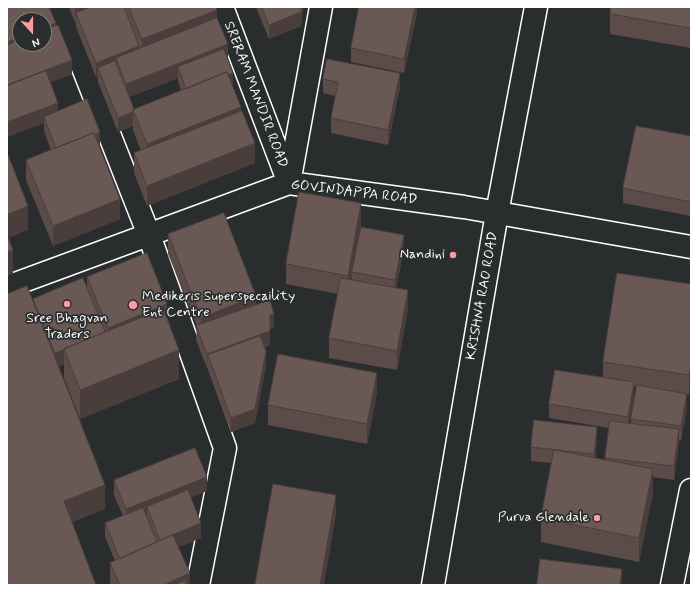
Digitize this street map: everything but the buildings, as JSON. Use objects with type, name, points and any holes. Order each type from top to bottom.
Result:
[{"type":"street","points":[[59,7],[148,235],[225,448],[198,585]]},
{"type":"street","name":"SRERAM MANDIR ROAD","points":[[222,7],[289,183]]},
{"type":"street","points":[[289,183],[321,7]]},
{"type":"street","name":"KRISHNA RAO ROAD","points":[[433,585],[497,213],[536,7]]},
{"type":"street","name":"GOVINDAPPA ROAD","points":[[7,287],[289,183],[464,207],[691,247]]},
{"type":"street","points":[[672,585],[691,490]]},
{"type":"place","name":"Nandini","points":[[453,255]]},
{"type":"place","name":"Sree Bhagvan Traders","points":[[67,304]]},
{"type":"place","name":"Medikeris Superspecaility Ent Centre","points":[[133,305]]},
{"type":"place","name":"Purva Glendale","points":[[597,518]]}]
